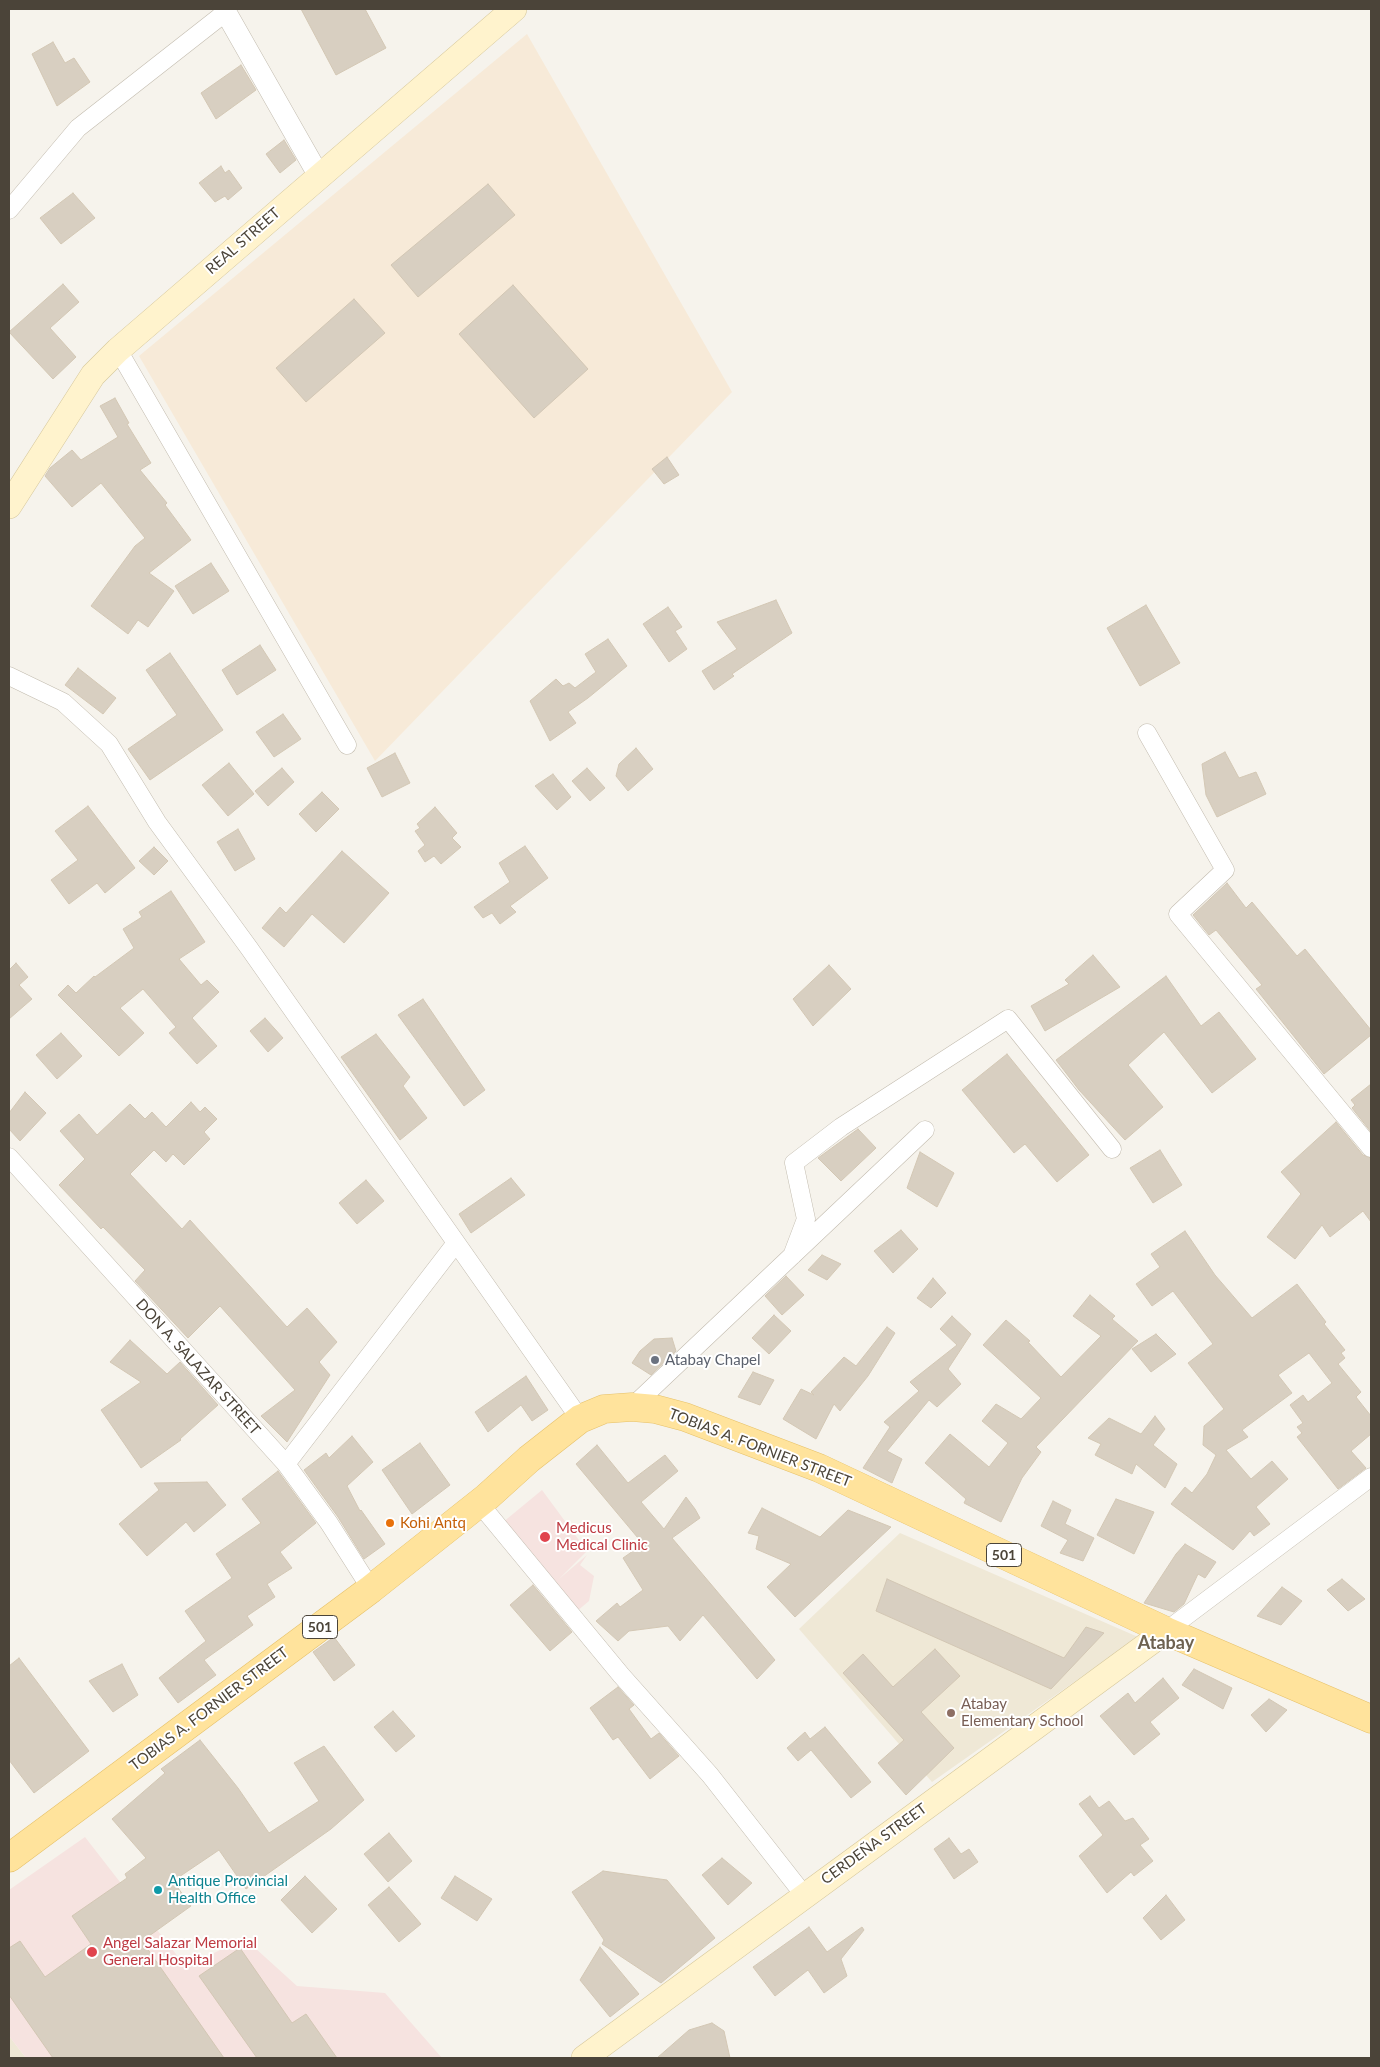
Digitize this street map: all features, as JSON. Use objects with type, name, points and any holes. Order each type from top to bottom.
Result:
[{"type":"main road","name":"REAL STREET","points":[[9,506],[93,375],[118,350],[514,9]]},
{"type":"main road","name":"TOBIAS A. FORNIER STREET","points":[[9,1858],[371,1589],[580,1419],[604,1409],[632,1407],[655,1409],[685,1417],[819,1468],[1166,1631],[1371,1719]]},
{"type":"main road","name":"CERDEÑA STREET","points":[[584,2058],[1166,1631]]},
{"type":"street","points":[[9,210],[78,128],[225,10],[319,176]]},
{"type":"street","points":[[118,350],[348,745]]},
{"type":"street","points":[[9,676],[63,702],[109,744],[157,822],[249,948],[580,1419]]},
{"type":"street","points":[[1147,733],[1225,870],[1178,914],[1371,1148]]},
{"type":"street","points":[[792,1256],[806,1219],[794,1163],[841,1128],[1008,1019],[1112,1149]]},
{"type":"street","points":[[632,1407],[925,1130]]},
{"type":"street","name":"DON A. SALAZAR STREET","points":[[9,1157],[286,1464],[329,1523],[371,1589]]},
{"type":"street","points":[[286,1464],[456,1242]]},
{"type":"street","points":[[1166,1631],[1371,1477]]},
{"type":"street","points":[[478,1503],[621,1675],[710,1774],[804,1895]]},
{"type":"shaded area","points":[[527,34],[732,392],[375,761],[139,356]]},
{"type":"shaded area","name":"Medicus Medical Clinic","points":[[542,1490],[587,1551],[559,1579],[587,1555],[580,1565],[594,1576],[589,1601],[576,1612],[502,1523]]},
{"type":"shaded area","name":"Atabay Elementary School","points":[[900,1533],[1138,1637],[932,1782],[799,1629]]},
{"type":"shaded area","name":"Angel Salazar Memorial General Hospital","points":[[85,1837],[186,1967],[244,1938],[297,1986],[385,1993],[442,2058],[26,2058],[9,2036],[9,1890]]},
{"type":"shaded area","points":[[9,2036],[26,2058],[9,2058]]},
{"type":"building","points":[[301,9],[365,9],[386,48],[336,75]]},
{"type":"building","points":[[53,42],[65,63],[74,58],[90,82],[57,106],[32,54]]},
{"type":"building","points":[[241,65],[256,90],[216,119],[201,93]]},
{"type":"building","points":[[284,140],[296,160],[280,173],[266,154]]},
{"type":"building","points":[[221,166],[225,173],[229,170],[242,188],[228,200],[225,196],[215,202],[199,183]]},
{"type":"building","points":[[488,184],[515,215],[418,297],[391,265]]},
{"type":"building","points":[[73,193],[95,218],[61,244],[40,218]]},
{"type":"building","points":[[63,284],[79,302],[50,328],[76,357],[53,379],[9,332]]},
{"type":"building","points":[[513,285],[588,369],[534,418],[459,334]]},
{"type":"building","points":[[354,299],[385,333],[306,402],[276,368]]},
{"type":"building","points":[[115,398],[129,423],[127,424],[151,463],[140,470],[167,503],[165,505],[191,540],[149,573],[174,591],[148,627],[138,620],[128,634],[91,606],[135,546],[145,538],[101,483],[72,507],[45,476],[50,468],[72,450],[81,460],[118,437],[100,406]]},
{"type":"building","points":[[667,457],[679,475],[664,484],[652,469]]},
{"type":"building","points":[[211,563],[229,591],[193,614],[175,586]]},
{"type":"building","points":[[776,600],[792,633],[732,674],[734,676],[714,690],[702,671],[737,649],[717,622]]},
{"type":"building","points":[[1146,605],[1180,663],[1140,686],[1107,628]]},
{"type":"building","points":[[668,607],[682,627],[675,631],[687,649],[669,662],[643,624]]},
{"type":"building","points":[[608,639],[627,666],[568,712],[576,723],[550,741],[530,701],[556,679],[563,686],[569,683],[575,688],[596,672],[585,654]]},
{"type":"building","points":[[260,645],[276,670],[237,695],[222,670]]},
{"type":"building","points":[[170,653],[223,730],[150,780],[128,749],[177,715],[146,670]]},
{"type":"building","points":[[78,668],[116,698],[103,714],[65,685]]},
{"type":"building","points":[[283,714],[301,739],[274,757],[256,732]]},
{"type":"building","points":[[636,748],[653,769],[628,791],[616,776],[619,764]]},
{"type":"building","points":[[1225,752],[1239,778],[1256,772],[1266,794],[1217,817],[1206,795],[1202,764]]},
{"type":"building","points":[[395,753],[410,783],[382,797],[367,768]]},
{"type":"building","points":[[229,763],[254,794],[228,816],[202,785]]},
{"type":"building","points":[[282,768],[294,782],[268,806],[255,791]]},
{"type":"building","points":[[587,768],[605,788],[590,801],[572,781]]},
{"type":"building","points":[[553,774],[571,797],[557,810],[535,786]]},
{"type":"building","points":[[322,792],[339,809],[316,832],[299,814]]},
{"type":"building","points":[[88,806],[135,868],[105,893],[97,883],[69,904],[51,880],[78,860],[55,831]]},
{"type":"building","points":[[435,807],[457,833],[452,838],[461,847],[441,864],[434,856],[425,862],[418,851],[425,845],[415,831],[420,828],[417,824]]},
{"type":"building","points":[[238,829],[255,859],[235,871],[217,842]]},
{"type":"building","points":[[525,846],[548,878],[510,906],[516,912],[500,924],[492,913],[483,918],[474,907],[510,882],[499,863]]},
{"type":"building","points":[[154,847],[168,861],[154,875],[139,861]]},
{"type":"building","points":[[342,851],[389,893],[344,943],[312,914],[284,947],[262,928],[280,907],[286,913]]},
{"type":"building","points":[[1227,883],[1246,908],[1252,902],[1297,956],[1305,949],[1371,1030],[1371,1035],[1324,1074],[1256,989],[1262,985],[1216,930],[1209,935],[1193,915]]},
{"type":"building","points":[[171,891],[205,942],[179,959],[201,985],[207,980],[219,992],[192,1018],[217,1046],[197,1064],[169,1033],[176,1027],[143,989],[120,1008],[144,1033],[119,1056],[58,995],[68,985],[76,993],[94,976],[134,948],[123,929],[142,917],[139,912]]},
{"type":"building","points":[[1093,955],[1120,987],[1045,1031],[1031,1006],[1069,984],[1065,980]]},
{"type":"building","points":[[16,963],[28,977],[19,985],[32,999],[9,1019],[9,970]]},
{"type":"building","points":[[829,965],[851,989],[813,1026],[793,999]]},
{"type":"building","points":[[1166,976],[1201,1026],[1219,1012],[1256,1059],[1212,1093],[1164,1032],[1128,1065],[1163,1107],[1125,1140],[1079,1090],[1056,1060]]},
{"type":"building","points":[[423,999],[485,1090],[464,1106],[398,1015]]},
{"type":"building","points":[[265,1018],[283,1038],[268,1052],[250,1031]]},
{"type":"building","points":[[61,1033],[82,1056],[57,1079],[36,1055]]},
{"type":"building","points":[[376,1034],[410,1077],[403,1086],[427,1118],[400,1140],[341,1057]]},
{"type":"building","points":[[1007,1054],[1089,1155],[1057,1182],[1025,1144],[1014,1153],[962,1090]]},
{"type":"building","points":[[1371,1084],[1371,1132],[1352,1108],[1355,1105],[1351,1100]]},
{"type":"building","points":[[25,1092],[46,1113],[20,1141],[9,1129],[9,1113]]},
{"type":"building","points":[[191,1102],[200,1112],[205,1107],[217,1119],[204,1132],[210,1139],[184,1165],[173,1154],[166,1162],[154,1150],[130,1174],[182,1229],[190,1220],[287,1327],[307,1308],[337,1342],[319,1362],[330,1375],[287,1442],[261,1416],[295,1390],[220,1306],[188,1338],[135,1281],[145,1270],[103,1227],[101,1229],[59,1185],[85,1159],[60,1131],[79,1114],[97,1135],[130,1104],[145,1119],[152,1112],[166,1127]]},
{"type":"building","points":[[1336,1122],[1363,1155],[1371,1158],[1371,1222],[1363,1211],[1330,1237],[1322,1225],[1295,1259],[1267,1237],[1301,1194],[1281,1172]]},
{"type":"building","points":[[858,1129],[876,1148],[841,1181],[818,1158]]},
{"type":"building","points":[[1160,1150],[1182,1185],[1153,1203],[1130,1168]]},
{"type":"building","points":[[920,1152],[954,1173],[937,1207],[907,1188]]},
{"type":"building","points":[[511,1178],[525,1195],[471,1233],[459,1214]]},
{"type":"building","points":[[366,1180],[384,1201],[357,1224],[339,1203]]},
{"type":"building","points":[[901,1230],[918,1249],[893,1273],[874,1251]]},
{"type":"building","points":[[1185,1231],[1215,1275],[1252,1318],[1297,1284],[1326,1322],[1324,1324],[1345,1350],[1341,1353],[1345,1358],[1338,1364],[1361,1392],[1356,1397],[1371,1416],[1371,1434],[1351,1451],[1366,1468],[1338,1489],[1297,1437],[1302,1433],[1297,1427],[1303,1423],[1290,1405],[1303,1395],[1308,1402],[1332,1383],[1309,1353],[1278,1375],[1292,1393],[1242,1430],[1248,1437],[1226,1450],[1251,1479],[1272,1461],[1288,1479],[1256,1507],[1270,1524],[1254,1536],[1250,1531],[1233,1550],[1171,1504],[1185,1487],[1192,1493],[1207,1474],[1216,1455],[1203,1445],[1204,1426],[1224,1409],[1188,1363],[1213,1344],[1173,1291],[1152,1306],[1136,1284],[1160,1267],[1151,1254]]},
{"type":"building","points":[[822,1255],[841,1264],[827,1280],[808,1270]]},
{"type":"building","points":[[786,1276],[804,1295],[782,1315],[765,1296]]},
{"type":"building","points":[[933,1278],[946,1293],[931,1308],[917,1298]]},
{"type":"building","points":[[1090,1295],[1115,1316],[1112,1319],[1138,1341],[1036,1447],[1041,1452],[1022,1478],[1001,1522],[964,1503],[966,1499],[925,1463],[950,1434],[989,1467],[1008,1443],[982,1421],[996,1404],[1021,1419],[1041,1398],[983,1345],[1006,1320],[1030,1341],[1028,1342],[1061,1377],[1101,1336],[1073,1316]]},
{"type":"building","points":[[774,1315],[791,1331],[769,1354],[752,1338]]},
{"type":"building","points":[[952,1316],[971,1334],[948,1369],[961,1384],[937,1407],[929,1400],[887,1451],[902,1459],[892,1483],[863,1468],[890,1427],[884,1422],[919,1391],[910,1382],[957,1345],[940,1329]]},
{"type":"building","points":[[887,1327],[895,1333],[868,1376],[840,1411],[834,1404],[816,1439],[783,1419],[801,1389],[814,1395],[811,1392],[844,1357],[856,1366]]},
{"type":"building","points":[[1156,1334],[1176,1354],[1151,1372],[1132,1349]]},
{"type":"building","name":"Atabay Chapel","points":[[672,1338],[676,1351],[651,1375],[632,1363],[640,1351],[654,1339]]},
{"type":"building","points":[[130,1340],[167,1374],[180,1362],[218,1405],[181,1440],[141,1468],[101,1410],[141,1382],[110,1362]]},
{"type":"building","points":[[753,1372],[774,1380],[760,1405],[738,1397]]},
{"type":"building","points":[[526,1376],[548,1410],[532,1421],[521,1405],[488,1432],[475,1412]]},
{"type":"building","points":[[1155,1416],[1165,1429],[1153,1445],[1177,1464],[1165,1488],[1136,1464],[1132,1474],[1095,1455],[1101,1444],[1088,1438],[1109,1418],[1141,1434]]},
{"type":"building","points":[[352,1436],[373,1462],[347,1486],[360,1511],[385,1544],[364,1559],[338,1517],[304,1470],[326,1453],[329,1458]]},
{"type":"building","points":[[420,1443],[450,1485],[412,1514],[382,1470]]},
{"type":"building","points":[[597,1445],[628,1483],[665,1455],[678,1471],[641,1502],[664,1529],[686,1497],[695,1509],[700,1518],[672,1538],[775,1660],[757,1679],[703,1615],[680,1641],[668,1626],[629,1631],[618,1641],[596,1621],[617,1603],[620,1607],[643,1590],[623,1558],[643,1544],[576,1464]]},
{"type":"building","points":[[278,1471],[316,1523],[280,1552],[292,1568],[267,1584],[275,1597],[247,1616],[253,1625],[204,1660],[216,1675],[178,1703],[159,1678],[206,1641],[185,1611],[232,1578],[216,1554],[261,1523],[242,1499]]},
{"type":"building","points":[[207,1482],[226,1505],[194,1532],[186,1522],[147,1556],[119,1524],[159,1490],[154,1483]]},
{"type":"building","points":[[1116,1499],[1154,1512],[1134,1554],[1097,1535]]},
{"type":"building","points":[[1053,1501],[1071,1510],[1065,1524],[1094,1538],[1083,1561],[1060,1553],[1068,1540],[1041,1526]]},
{"type":"building","points":[[762,1508],[820,1537],[848,1510],[891,1527],[795,1617],[767,1587],[791,1564],[756,1549],[759,1536],[748,1533]]},
{"type":"building","points":[[1185,1544],[1216,1562],[1205,1578],[1198,1574],[1184,1604],[1174,1612],[1144,1603],[1176,1554]]},
{"type":"building","points":[[887,1579],[1064,1658],[1086,1627],[1104,1633],[1051,1689],[876,1611]]},
{"type":"building","points":[[1342,1579],[1365,1599],[1348,1611],[1327,1590]]},
{"type":"building","points":[[533,1585],[572,1632],[550,1651],[510,1605]]},
{"type":"building","points":[[1282,1587],[1302,1601],[1281,1625],[1257,1616]]},
{"type":"building","points":[[334,1637],[355,1665],[334,1681],[313,1652]]},
{"type":"building","points":[[935,1649],[960,1676],[921,1712],[954,1748],[906,1795],[878,1763],[904,1740],[843,1673],[863,1654],[893,1687]]},
{"type":"building","points":[[19,1658],[89,1751],[34,1793],[9,1760],[9,1666]]},
{"type":"building","points":[[122,1664],[138,1695],[113,1712],[89,1681]]},
{"type":"building","points":[[1194,1669],[1232,1688],[1223,1709],[1182,1685]]},
{"type":"building","points":[[1163,1678],[1179,1698],[1150,1722],[1160,1734],[1134,1755],[1100,1716],[1128,1693],[1135,1703]]},
{"type":"building","points":[[618,1687],[634,1705],[629,1709],[651,1739],[659,1733],[679,1756],[650,1779],[618,1737],[613,1740],[590,1708]]},
{"type":"building","points":[[1269,1699],[1287,1710],[1266,1732],[1251,1715]]},
{"type":"building","points":[[393,1711],[415,1736],[396,1752],[374,1727]]},
{"type":"building","points":[[825,1727],[871,1782],[851,1798],[811,1750],[798,1761],[787,1748],[805,1732],[810,1739]]},
{"type":"building","points":[[200,1740],[238,1788],[269,1833],[319,1801],[294,1763],[324,1746],[364,1800],[331,1829],[246,1889],[219,1850],[173,1881],[191,1906],[142,1941],[224,2058],[53,2058],[9,1995],[9,1948],[20,1941],[45,1977],[91,1944],[72,1916],[127,1878],[125,1874],[146,1858],[112,1819],[165,1773],[161,1769]]},
{"type":"building","points":[[1090,1796],[1099,1808],[1109,1801],[1125,1821],[1133,1818],[1149,1839],[1140,1845],[1153,1861],[1134,1876],[1131,1872],[1107,1893],[1079,1856],[1103,1835],[1079,1804]]},
{"type":"building","points":[[389,1833],[412,1861],[388,1882],[364,1854]]},
{"type":"building","points":[[949,1838],[961,1854],[969,1849],[978,1862],[954,1879],[934,1849]]},
{"type":"building","points":[[722,1858],[752,1883],[728,1905],[702,1875]]},
{"type":"building","points":[[603,1871],[667,1880],[715,1938],[661,1983],[602,1944],[604,1940],[572,1892]]},
{"type":"building","points":[[305,1876],[337,1909],[312,1933],[281,1900]]},
{"type":"building","points":[[455,1876],[492,1899],[477,1921],[441,1898]]},
{"type":"building","points":[[389,1887],[421,1924],[399,1942],[368,1905]]},
{"type":"building","points":[[1166,1895],[1185,1920],[1161,1940],[1143,1918]]},
{"type":"building","points":[[809,1927],[827,1952],[862,1927],[864,1930],[841,1959],[847,1976],[824,1993],[808,1970],[775,1996],[753,1967]]},
{"type":"building","points":[[600,1947],[639,1994],[610,2017],[580,1980]]},
{"type":"building","points":[[240,1948],[292,2023],[306,2014],[337,2058],[257,2058],[199,1976]]},
{"type":"building","points":[[712,2023],[724,2031],[730,2058],[657,2058],[689,2030]]},
{"type":"place","name":"Atabay Chapel","points":[[655,1360]]},
{"type":"place","name":"Kohi Antq","points":[[390,1523]]},
{"type":"place","name":"Medicus Medical Clinic","points":[[545,1537]]},
{"type":"place","name":"Atabay Elementary School","points":[[951,1713]]},
{"type":"place","name":"Antique Provincial Health Office","points":[[158,1890]]},
{"type":"place","name":"Angel Salazar Memorial General Hospital","points":[[92,1952]]},
{"type":"district","name":"Atabay","points":[[1166,1643]]}]
